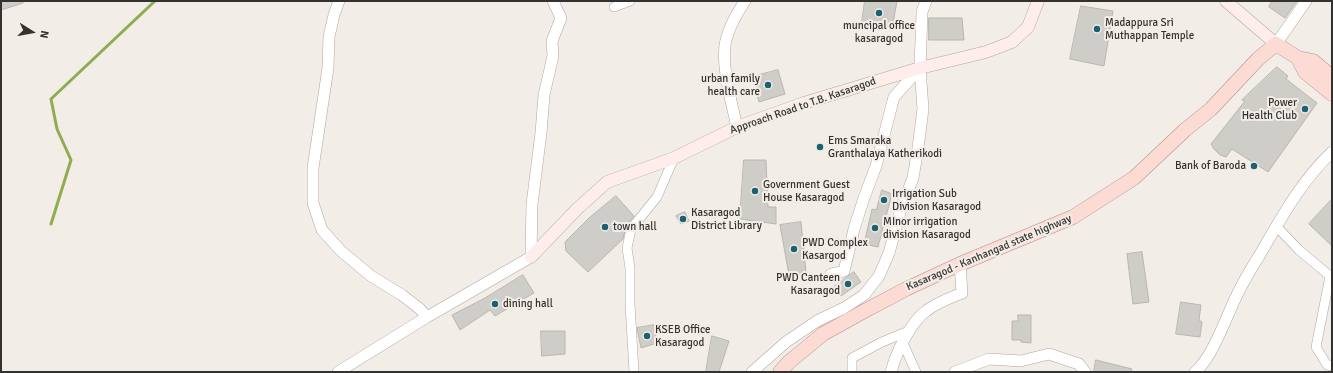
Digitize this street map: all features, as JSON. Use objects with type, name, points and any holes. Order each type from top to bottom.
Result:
[{"type":"main road","name":"Approach Road to T.B. Kasaragod","points":[[531,257],[577,209],[607,182],[674,158],[737,127],[804,103],[920,68],[986,52],[1012,42],[1028,27],[1038,1]]},
{"type":"main road","points":[[1226,1],[1276,44],[1298,58],[1313,61],[1332,77]]},
{"type":"main road","name":"Kasaragod - Kanhangad state highway","points":[[780,372],[789,362],[823,334],[906,288],[1073,217],[1134,178],[1185,130],[1211,109],[1258,59],[1276,44]]},
{"type":"main road","points":[[1298,58],[1305,72],[1332,94]]},
{"type":"street","points":[[339,1],[329,37],[328,68],[314,168],[313,203],[322,230],[341,251],[371,276],[420,308],[427,317]]},
{"type":"street","points":[[338,372],[427,317],[531,257],[532,204],[544,95],[553,56],[552,41],[561,18],[553,1]]},
{"type":"street","points":[[614,7],[630,1]]},
{"type":"street","points":[[752,372],[786,342],[817,321],[844,308],[864,295],[879,276],[889,253],[913,178],[923,109],[920,68],[922,12],[926,1]]},
{"type":"street","points":[[1276,44],[1306,1]]},
{"type":"street","points":[[737,127],[729,94],[725,59],[726,41],[734,18],[742,2]]},
{"type":"street","points":[[831,274],[844,271],[854,229],[876,166],[894,97],[920,68]]},
{"type":"street","points":[[1195,372],[1202,366],[1217,340],[1237,294],[1276,226],[1301,188],[1320,163],[1332,152]]},
{"type":"street","points":[[634,372],[630,304],[630,268],[627,248],[631,229],[657,197],[674,158]]},
{"type":"street","points":[[1276,226],[1299,250],[1330,276],[1316,347],[1327,365],[1332,366]]},
{"type":"street","points":[[891,372],[894,361],[909,331],[925,311],[962,293],[960,264]]},
{"type":"street","points":[[852,372],[852,358],[882,342],[909,331]]},
{"type":"street","points":[[903,343],[916,372]]},
{"type":"street","points":[[956,372],[989,359],[1021,361],[1049,354],[1079,364],[1085,372]]},
{"type":"building","points":[[23,1],[23,3],[1,10],[1,2]]},
{"type":"building","name":"muncipal office kasaragod","points":[[865,1],[897,1],[893,24],[882,30],[861,29]]},
{"type":"building","points":[[1272,1],[1297,1],[1285,18],[1269,7]]},
{"type":"building","points":[[1081,6],[1113,11],[1104,66],[1070,59]]},
{"type":"building","points":[[929,18],[962,18],[964,40],[929,40]]},
{"type":"building","points":[[1277,67],[1288,76],[1286,79],[1317,103],[1268,172],[1232,149],[1226,157],[1220,155],[1211,144],[1245,101],[1242,100]]},
{"type":"building","name":"urban family health care","points":[[778,70],[785,94],[759,102],[752,77]]},
{"type":"building","name":"Government Guest House Kasaragod","points":[[744,160],[766,160],[768,207],[776,207],[776,224],[740,219]]},
{"type":"building","name":"MInor irrigation division Kasaragod","points":[[882,190],[892,194],[878,247],[864,244],[872,209],[876,210]]},
{"type":"building","name":"town hall","points":[[616,196],[634,216],[626,226],[623,239],[588,272],[566,251],[565,242],[589,218]]},
{"type":"building","points":[[1332,199],[1332,246],[1309,224]]},
{"type":"building","name":"Kasaragod District Library","points":[[685,212],[689,221],[681,224],[676,216]]},
{"type":"building","name":"PWD Complex Kasargod","points":[[801,222],[806,272],[789,275],[780,225]]},
{"type":"building","points":[[1142,252],[1149,302],[1133,304],[1127,254]]},
{"type":"building","name":"PWD Canteen Kasaragod","points":[[854,272],[861,282],[841,296],[835,286]]},
{"type":"building","name":"dining hall","points":[[523,275],[534,293],[495,316],[490,310],[460,330],[452,315],[485,298]]},
{"type":"building","points":[[1181,302],[1201,305],[1199,320],[1202,322],[1200,337],[1176,334]]},
{"type":"building","points":[[1018,315],[1031,315],[1031,343],[1021,342],[1021,340],[1012,340],[1012,321],[1018,321]]},
{"type":"building","name":"KSEB Office Kasaragod","points":[[654,325],[657,343],[641,348],[637,328]]},
{"type":"building","points":[[541,331],[565,331],[565,354],[542,356]]},
{"type":"building","points":[[712,336],[729,341],[719,372],[706,372]]},
{"type":"building","points":[[1096,360],[1132,369],[1131,372],[1094,372]]},
{"type":"waterway","points":[[51,224],[71,160],[57,129],[51,99],[155,1]]},
{"type":"place","name":"muncipal office kasaragod","points":[[879,13]]},
{"type":"place","name":"Madappura Sri Muthappan Temple","points":[[1097,29]]},
{"type":"place","name":"urban family health care","points":[[768,85]]},
{"type":"place","name":"Power Health Club","points":[[1305,109]]},
{"type":"place","name":"Ems Smaraka Granthalaya Katherikodi","points":[[820,147]]},
{"type":"place","name":"Bank of Baroda","points":[[1254,166]]},
{"type":"place","name":"Government Guest House Kasaragod","points":[[755,191]]},
{"type":"place","name":"Irrigation Sub Division Kasaragod","points":[[884,200]]},
{"type":"place","name":"Kasaragod District Library","points":[[683,219]]},
{"type":"place","name":"town hall","points":[[605,227]]},
{"type":"place","name":"MInor irrigation division Kasaragod","points":[[875,228]]},
{"type":"place","name":"PWD Complex Kasargod","points":[[794,249]]},
{"type":"place","name":"PWD Canteen Kasaragod","points":[[848,284]]},
{"type":"place","name":"dining hall","points":[[495,304]]},
{"type":"place","name":"KSEB Office Kasaragod","points":[[647,336]]}]
